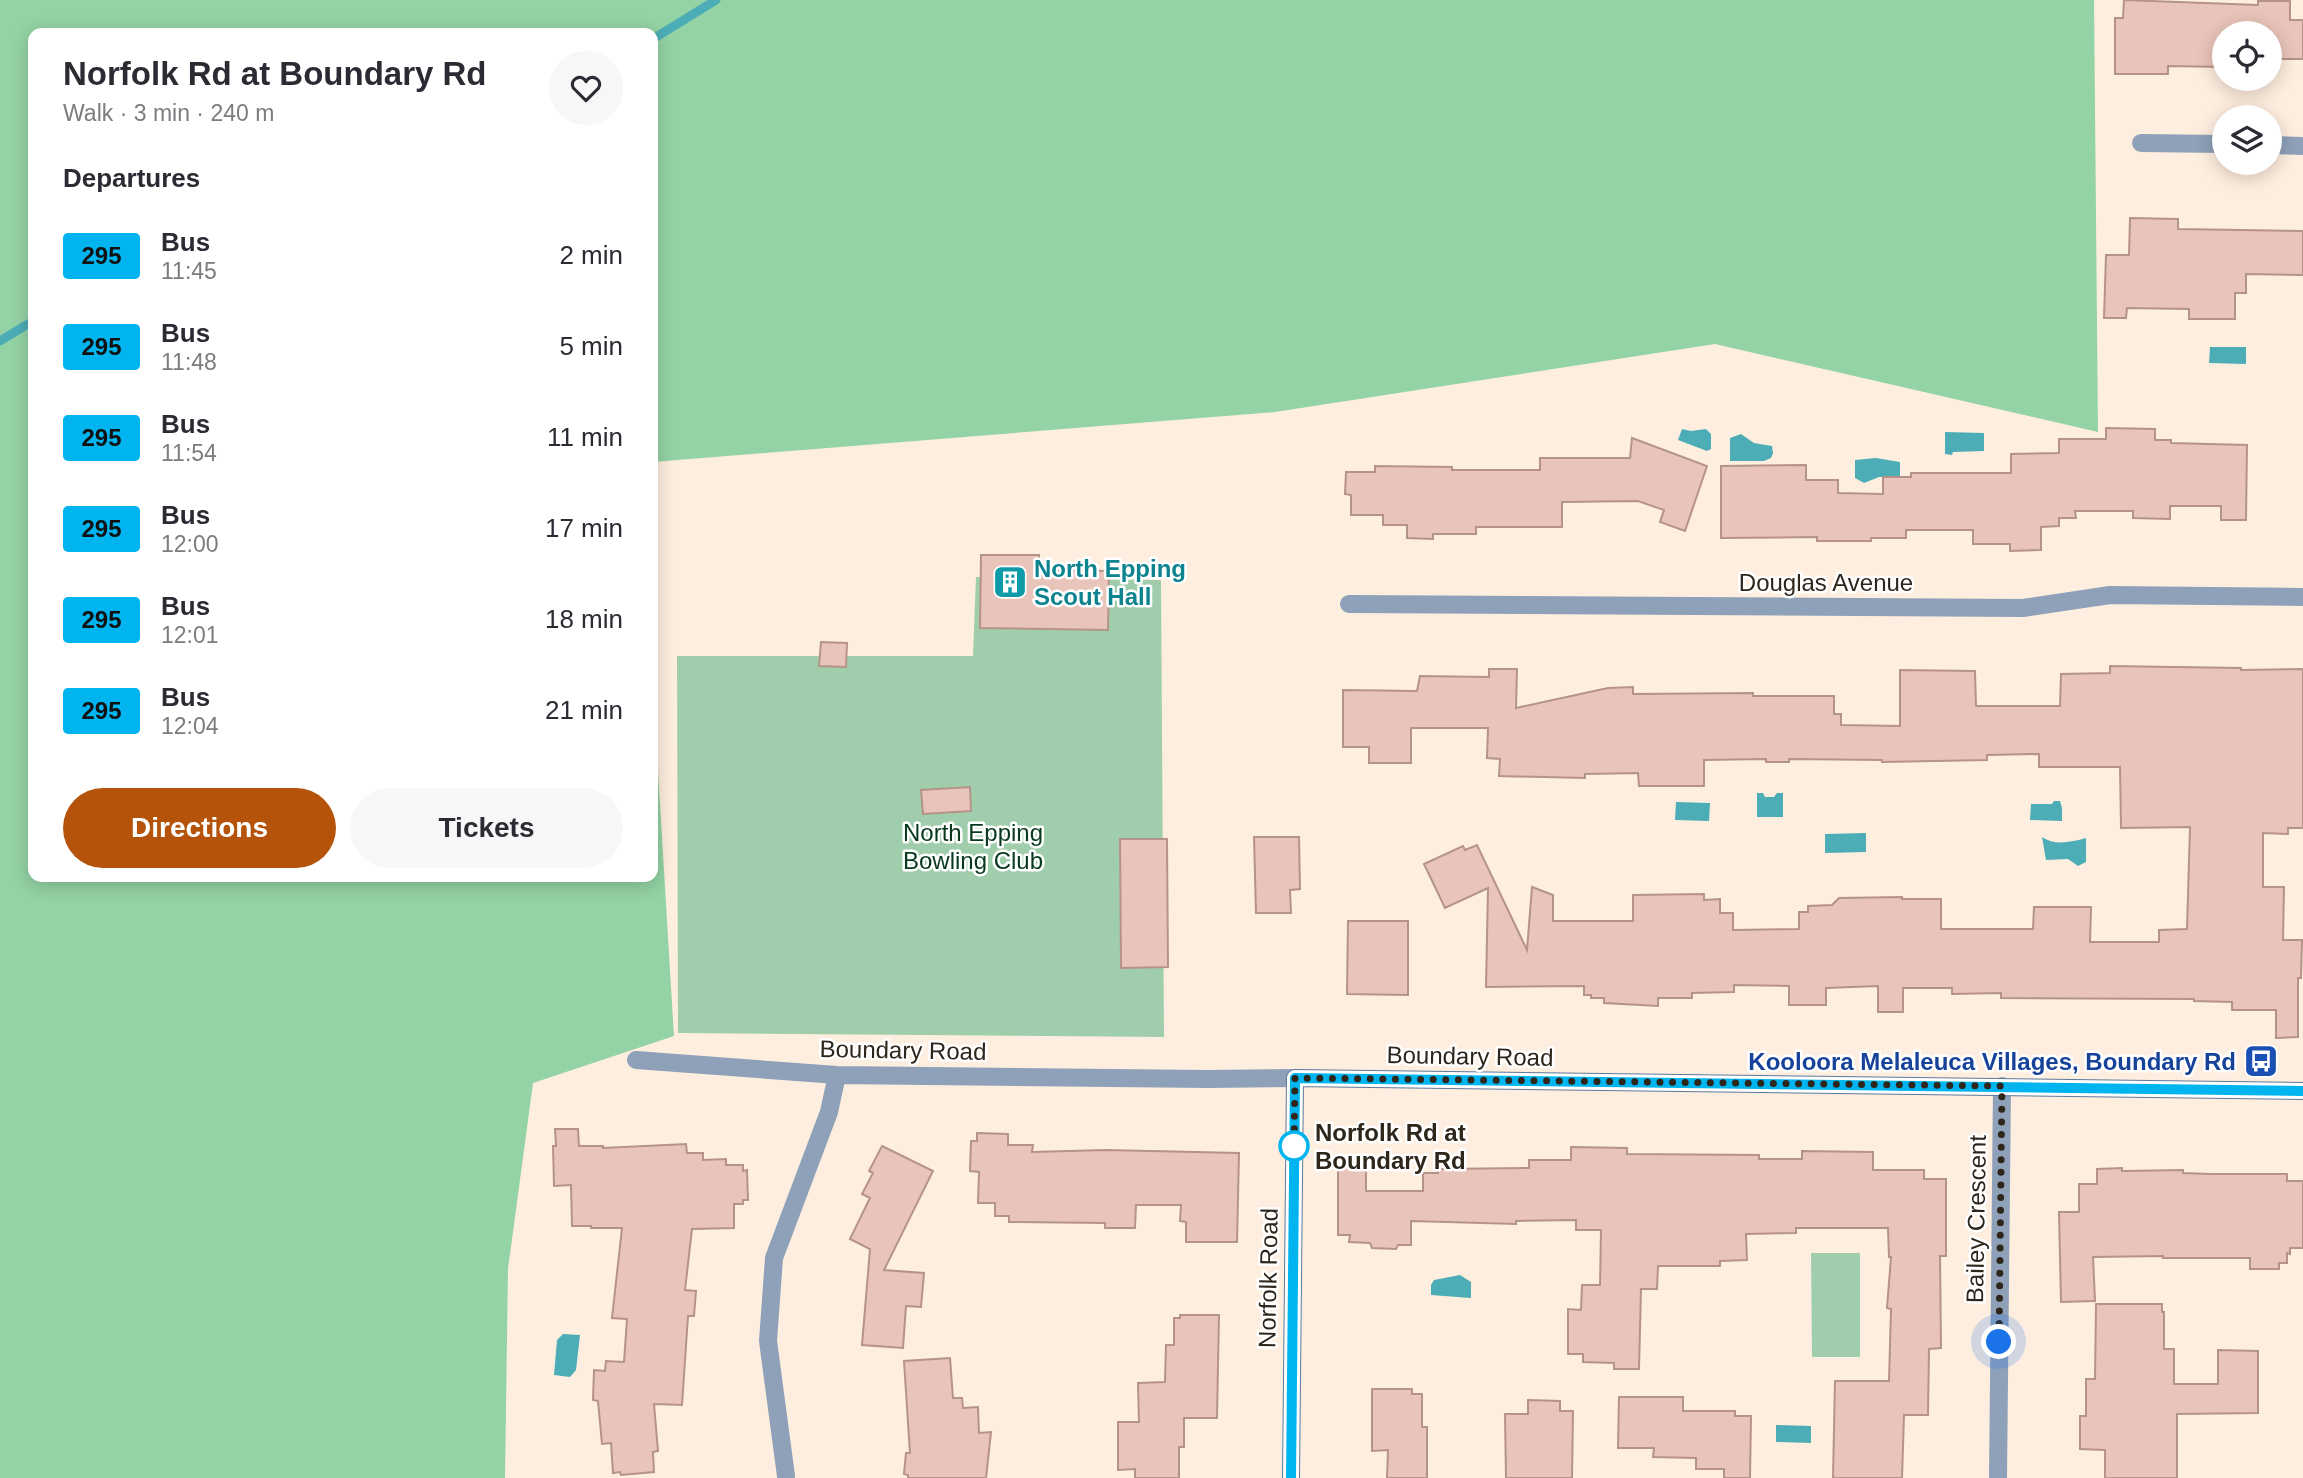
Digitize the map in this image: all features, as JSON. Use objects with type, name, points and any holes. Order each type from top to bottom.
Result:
[{"type":"street","points":[[2141,143],[2212,144]]},
{"type":"street","points":[[2282,145],[2303,146]]},
{"type":"street","name":"Douglas Avenue","points":[[1349,604],[2023,608],[2110,595],[2303,597]]},
{"type":"street","name":"Boundary Road","points":[[636,1060],[836,1074],[2303,1091]]},
{"type":"street","points":[[786,1476],[768,1341],[774,1258],[829,1112],[836,1074]]},
{"type":"street","name":"Norfolk Road","points":[[1291,1478],[1295,1078]]},
{"type":"street","name":"Bailey Crescent","points":[[1998,1478],[2002,1086]]},
{"type":"green space","points":[[0,0],[2094,0],[2098,432],[1715,344],[1275,412],[658,462],[658,28],[28,28],[28,882],[658,882],[658,771],[674,1036],[533,1083],[508,1269],[505,1478],[0,1478]]},
{"type":"green space","name":"North Epping Bowling Club","points":[[976,577],[1161,580],[1164,1037],[678,1033],[677,656],[973,656]]},
{"type":"green space","points":[[1811,1253],[1860,1253],[1860,1357],[1812,1357]]},
{"type":"water","points":[[2210,347],[2246,347],[2246,364],[2209,363]]},
{"type":"water","points":[[1682,429],[1706,429],[1711,434],[1711,449],[1707,451],[1678,440]]},
{"type":"water","points":[[1945,432],[1984,433],[1984,451],[1945,454]]},
{"type":"water","points":[[1741,434],[1754,443],[1772,446],[1771,458],[1764,461],[1730,461],[1730,438]]},
{"type":"water","points":[[1876,458],[1900,462],[1900,477],[1879,477],[1864,483],[1855,478],[1855,460]]},
{"type":"water","points":[[1757,793],[1774,797],[1777,793],[1783,793],[1783,817],[1757,817]]},
{"type":"water","points":[[2054,801],[2060,801],[2062,821],[2030,820],[2031,804],[2052,804]]},
{"type":"water","points":[[1676,802],[1710,803],[1709,821],[1675,820]]},
{"type":"water","points":[[1866,833],[1866,852],[1825,853],[1825,834]]},
{"type":"water","points":[[2042,837],[2058,842],[2086,838],[2086,862],[2078,866],[2068,859],[2046,860]]},
{"type":"water","points":[[1460,1275],[1471,1282],[1471,1298],[1431,1295],[1434,1280]]},
{"type":"water","points":[[563,1334],[580,1335],[576,1370],[570,1377],[554,1375],[557,1340]]},
{"type":"water","points":[[1776,1425],[1811,1426],[1811,1443],[1776,1442]]},
{"type":"building","points":[[2124,0],[2258,5],[2258,1],[2290,1],[2290,20],[2303,20],[2303,59],[2282,59],[2282,21],[2212,21],[2212,67],[2168,66],[2168,74],[2115,74],[2115,18],[2123,18]]},
{"type":"building","points":[[2130,218],[2178,219],[2178,229],[2303,231],[2303,275],[2246,274],[2246,293],[2235,293],[2235,319],[2189,319],[2189,309],[2127,308],[2126,318],[2104,318],[2106,255],[2129,255]]},
{"type":"building","points":[[2106,428],[2155,429],[2155,440],[2171,440],[2171,443],[2247,445],[2246,520],[2221,520],[2221,506],[2170,506],[2170,519],[2133,518],[2133,511],[2075,511],[2076,518],[2059,518],[2059,526],[2041,527],[2041,550],[2010,551],[2010,544],[1973,544],[1973,530],[1906,530],[1906,538],[1871,538],[1871,541],[1817,541],[1817,537],[1721,538],[1721,466],[1806,465],[1806,480],[1838,480],[1838,493],[1883,494],[1883,477],[1911,477],[1911,473],[2011,473],[2011,454],[2059,453],[2059,439],[2106,439]]},
{"type":"building","points":[[1632,438],[1707,466],[1685,531],[1660,522],[1664,510],[1638,501],[1562,502],[1562,527],[1476,527],[1476,534],[1433,534],[1433,539],[1407,538],[1407,525],[1383,525],[1383,515],[1351,515],[1351,495],[1345,494],[1346,472],[1375,472],[1375,466],[1452,467],[1452,470],[1540,470],[1540,458],[1630,458]]},
{"type":"building","name":"North Epping Scout Hall","points":[[981,555],[1039,555],[1039,570],[1109,571],[1108,630],[980,628]]},
{"type":"building","points":[[821,642],[847,643],[846,667],[819,666]]},
{"type":"building","points":[[2110,666],[2303,669],[2303,828],[2288,828],[2288,834],[2263,833],[2263,887],[2284,887],[2283,940],[2302,940],[2301,978],[2298,978],[2298,1037],[2276,1038],[2276,1010],[2232,1010],[2232,1002],[2194,999],[2001,998],[2001,993],[1952,994],[1952,988],[1903,988],[1903,1012],[1878,1012],[1878,986],[1826,988],[1826,1005],[1789,1005],[1789,986],[1734,985],[1734,992],[1692,993],[1692,998],[1658,998],[1658,1006],[1604,1003],[1604,998],[1584,995],[1584,986],[1486,987],[1488,888],[1445,908],[1424,864],[1463,846],[1465,850],[1477,845],[1527,950],[1532,887],[1553,895],[1553,921],[1633,921],[1633,895],[1704,894],[1704,900],[1720,899],[1720,913],[1733,913],[1733,930],[1799,929],[1799,912],[1808,912],[1808,906],[1832,905],[1839,898],[1902,897],[1941,899],[1941,929],[2033,929],[2034,907],[2091,907],[2090,942],[2159,942],[2159,930],[2187,929],[2190,827],[2121,828],[2120,767],[2039,767],[2039,754],[1987,755],[1987,760],[1882,762],[1704,760],[1704,786],[1639,786],[1638,773],[1585,774],[1585,778],[1499,776],[1500,759],[1487,758],[1488,728],[1411,728],[1411,763],[1369,763],[1369,747],[1343,747],[1343,690],[1417,691],[1420,676],[1489,677],[1489,669],[1517,669],[1516,708],[1608,688],[1633,687],[1633,694],[1753,693],[1753,696],[1834,696],[1834,714],[1841,714],[1841,725],[1900,726],[1900,670],[1975,671],[1976,706],[2060,706],[2061,674],[2110,673]]},
{"type":"building","points":[[970,787],[971,811],[923,814],[921,790]]},
{"type":"building","points":[[1254,837],[1299,837],[1300,889],[1290,890],[1291,913],[1256,913]]},
{"type":"building","points":[[1120,839],[1167,839],[1168,967],[1121,968]]},
{"type":"building","points":[[1348,921],[1408,921],[1408,995],[1347,994]]},
{"type":"building","points":[[555,1129],[578,1129],[579,1146],[603,1148],[686,1144],[687,1153],[703,1153],[703,1160],[726,1159],[726,1165],[743,1165],[743,1171],[747,1170],[748,1200],[743,1200],[743,1204],[734,1204],[734,1228],[692,1229],[685,1290],[696,1291],[694,1316],[688,1316],[682,1405],[654,1404],[658,1451],[653,1452],[654,1472],[621,1475],[620,1472],[613,1473],[611,1443],[602,1444],[598,1401],[593,1400],[594,1370],[605,1371],[606,1361],[624,1362],[627,1319],[612,1318],[622,1228],[572,1226],[571,1185],[554,1186]]},
{"type":"building","points":[[977,1133],[1008,1134],[1008,1145],[1033,1145],[1032,1152],[1106,1150],[1239,1153],[1237,1242],[1186,1242],[1186,1222],[1180,1221],[1181,1205],[1136,1205],[1135,1228],[1105,1228],[1105,1223],[1009,1222],[1009,1216],[995,1216],[995,1203],[978,1203],[979,1172],[970,1171],[971,1141],[977,1141]]},
{"type":"building","points":[[882,1146],[933,1171],[884,1270],[924,1273],[921,1307],[906,1306],[903,1348],[862,1345],[870,1249],[850,1239],[870,1198],[862,1194],[873,1173],[869,1171]]},
{"type":"building","points":[[1571,1147],[1627,1148],[1627,1154],[1759,1155],[1759,1159],[1802,1159],[1802,1151],[1873,1152],[1873,1170],[1924,1170],[1924,1179],[1946,1179],[1946,1256],[1940,1256],[1941,1348],[1929,1349],[1928,1415],[1904,1415],[1902,1478],[1833,1478],[1835,1381],[1889,1381],[1891,1309],[1887,1308],[1891,1257],[1888,1228],[1796,1228],[1796,1233],[1746,1234],[1747,1260],[1720,1261],[1720,1266],[1658,1266],[1657,1289],[1641,1289],[1639,1369],[1614,1369],[1614,1363],[1583,1362],[1583,1354],[1568,1354],[1568,1309],[1581,1310],[1582,1285],[1600,1285],[1601,1230],[1576,1230],[1576,1220],[1516,1221],[1516,1224],[1411,1221],[1411,1245],[1398,1245],[1396,1249],[1372,1248],[1370,1243],[1349,1242],[1350,1235],[1338,1235],[1338,1165],[1366,1165],[1366,1191],[1423,1191],[1423,1173],[1438,1173],[1438,1169],[1529,1168],[1529,1160],[1571,1160]]},
{"type":"building","points":[[2122,1168],[2122,1171],[2183,1170],[2183,1173],[2287,1174],[2287,1181],[2303,1181],[2303,1248],[2290,1248],[2287,1263],[2279,1263],[2279,1269],[2250,1269],[2250,1258],[2093,1257],[2095,1301],[2061,1302],[2059,1212],[2079,1212],[2079,1184],[2097,1184],[2097,1169]]},
{"type":"building","points":[[2096,1304],[2162,1304],[2164,1349],[2174,1349],[2174,1384],[2218,1384],[2218,1350],[2258,1351],[2258,1413],[2177,1414],[2177,1478],[2105,1478],[2105,1450],[2080,1449],[2080,1416],[2086,1416],[2086,1379],[2095,1379]]},
{"type":"building","points":[[1180,1315],[1219,1315],[1217,1418],[1184,1418],[1184,1447],[1179,1447],[1179,1478],[1135,1478],[1135,1469],[1118,1470],[1118,1422],[1139,1422],[1138,1383],[1165,1382],[1166,1345],[1174,1345],[1174,1318],[1180,1318]]},
{"type":"building","points":[[950,1358],[953,1398],[962,1398],[963,1408],[978,1407],[979,1433],[991,1432],[986,1478],[908,1478],[908,1475],[904,1474],[906,1453],[910,1453],[904,1361]]},
{"type":"building","points":[[1372,1389],[1412,1389],[1412,1394],[1422,1394],[1422,1427],[1427,1427],[1427,1478],[1387,1478],[1388,1450],[1372,1451]]},
{"type":"building","points":[[1619,1397],[1683,1397],[1683,1411],[1735,1411],[1735,1416],[1751,1416],[1750,1478],[1724,1478],[1724,1469],[1696,1469],[1696,1458],[1653,1457],[1654,1448],[1618,1448]]},
{"type":"building","points":[[1528,1400],[1560,1401],[1560,1411],[1573,1411],[1572,1478],[1506,1478],[1505,1414],[1528,1414]]},
{"type":"waterway","points":[[658,36],[716,0]]},
{"type":"waterway","points":[[0,341],[28,324]]},
{"type":"bus line","name":"295","points":[[1291,1478],[1295,1078],[2303,1091]]},
{"type":"place","name":"North Epping Scout Hall","points":[[1010,582]]},
{"type":"place","name":"Kooloora Melaleuca Villages, Boundary Rd","points":[[2261,1061]]},
{"type":"place","name":"Norfolk Rd at Boundary Rd","points":[[1294,1146]]},
{"type":"route","points":[[1294,1146],[1294,1150],[1295,1078],[2002,1086],[1999,1342]]}]
